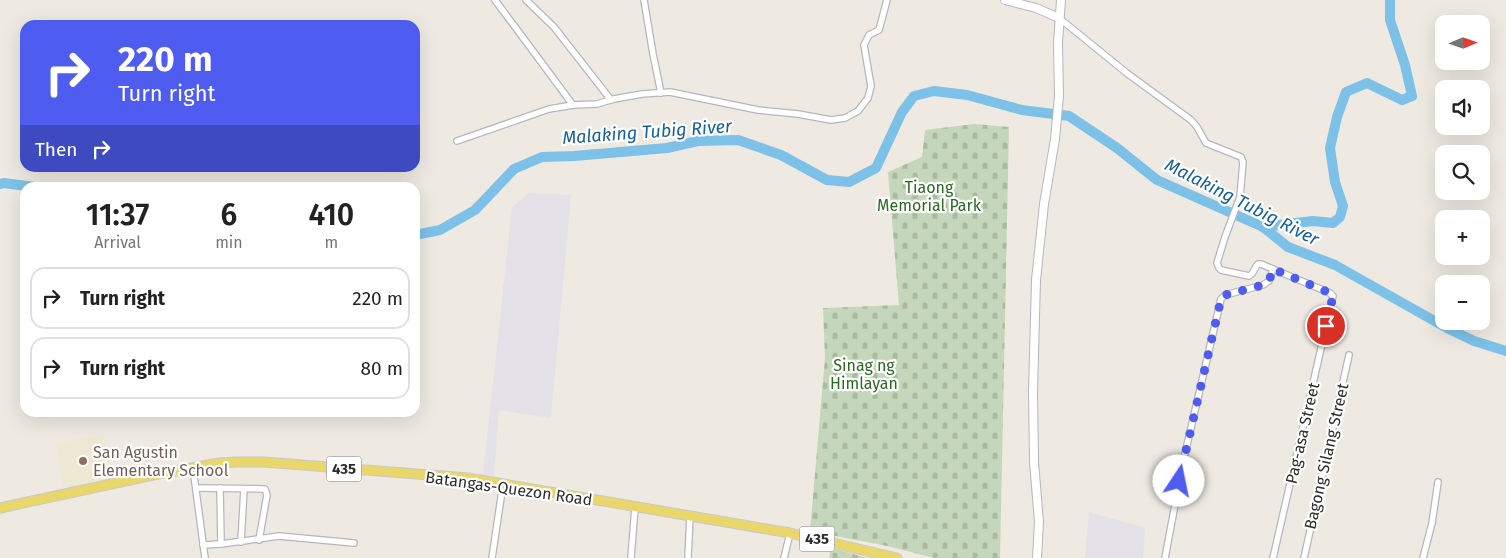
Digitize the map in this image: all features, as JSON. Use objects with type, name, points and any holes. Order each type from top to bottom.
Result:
[{"type":"main road","name":"Batangas-Quezon Road","points":[[0,508],[219,463],[264,462],[468,478],[790,533],[897,558]]},
{"type":"street","points":[[495,0],[573,105]]},
{"type":"street","points":[[526,0],[554,27],[611,100]]},
{"type":"street","points":[[644,0],[661,93]]},
{"type":"street","points":[[457,141],[550,109],[573,105],[597,104],[642,94],[670,92],[758,110],[831,120],[845,118],[858,111],[868,98],[871,86],[864,45],[869,35],[879,30],[887,0]]},
{"type":"street","points":[[1006,0],[1036,8],[1059,18],[1128,74],[1190,120],[1197,127],[1206,143],[1241,157],[1243,162],[1240,197],[1225,237],[1217,263],[1218,268],[1246,276],[1252,275],[1258,264],[1273,269],[1269,281],[1263,285],[1225,295],[1218,306],[1183,462],[1165,558]]},
{"type":"street","points":[[1038,558],[1039,522],[1034,462],[1033,401],[1036,280],[1059,96],[1059,18],[1061,0]]},
{"type":"street","name":"Pag-asa Street","points":[[1273,269],[1330,293],[1333,296],[1273,558]]},
{"type":"street","name":"Bagong Silang Street","points":[[1304,558],[1349,355]]},
{"type":"street","points":[[193,468],[205,558]]},
{"type":"street","points":[[1423,558],[1432,523],[1438,482]]},
{"type":"street","points":[[492,558],[503,484]]},
{"type":"street","points":[[196,488],[261,489],[266,491],[259,540]]},
{"type":"street","points":[[220,488],[221,544]]},
{"type":"street","points":[[241,542],[244,489]]},
{"type":"street","points":[[632,558],[635,507]]},
{"type":"street","points":[[688,558],[690,516]]},
{"type":"street","points":[[784,558],[790,533]]},
{"type":"street","points":[[203,545],[259,540],[279,536],[354,543]]},
{"type":"shaded area","points":[[529,193],[571,195],[551,418],[499,410],[494,476],[483,475],[512,207]]},
{"type":"shaded area","name":"San Agustin Elementary School","points":[[103,434],[112,478],[64,487],[55,443]]},
{"type":"shaded area","points":[[1089,512],[1145,528],[1143,558],[1085,558]]},
{"type":"green space","points":[[974,124],[1009,127],[1000,558],[934,558],[887,546],[810,531],[825,358],[823,308],[899,305],[888,172],[922,157],[925,130]]},
{"type":"green space","points":[[831,548],[868,558],[829,558]]},
{"type":"waterway","points":[[1263,227],[1313,221],[1333,223],[1340,217],[1343,206],[1335,182],[1330,148],[1337,117],[1346,92],[1367,83],[1402,100],[1412,96],[1405,65],[1390,20],[1390,0]]},
{"type":"waterway","name":"Malaking Tubig River","points":[[420,234],[440,230],[475,210],[514,169],[542,157],[667,148],[698,141],[738,140],[781,155],[827,180],[849,182],[876,168],[902,112],[914,96],[934,91],[967,95],[1022,110],[1069,116],[1117,148],[1157,180],[1263,227],[1288,247],[1335,265],[1447,328],[1474,341],[1506,351]]},
{"type":"waterway","name":"Malaking Tubig River","points":[[0,184],[20,185]]},
{"type":"place","name":"San Agustin Elementary School","points":[[83,461]]},
{"type":"route","points":[[1179,481],[1221,299],[1225,295],[1263,285],[1269,281],[1273,269],[1330,293],[1333,296],[1326,326]]},
{"type":"park label","name":"Tiaong Memorial Park","points":[[929,196]]},
{"type":"park label","name":"Sinag ng Himlayan","points":[[864,374]]}]
